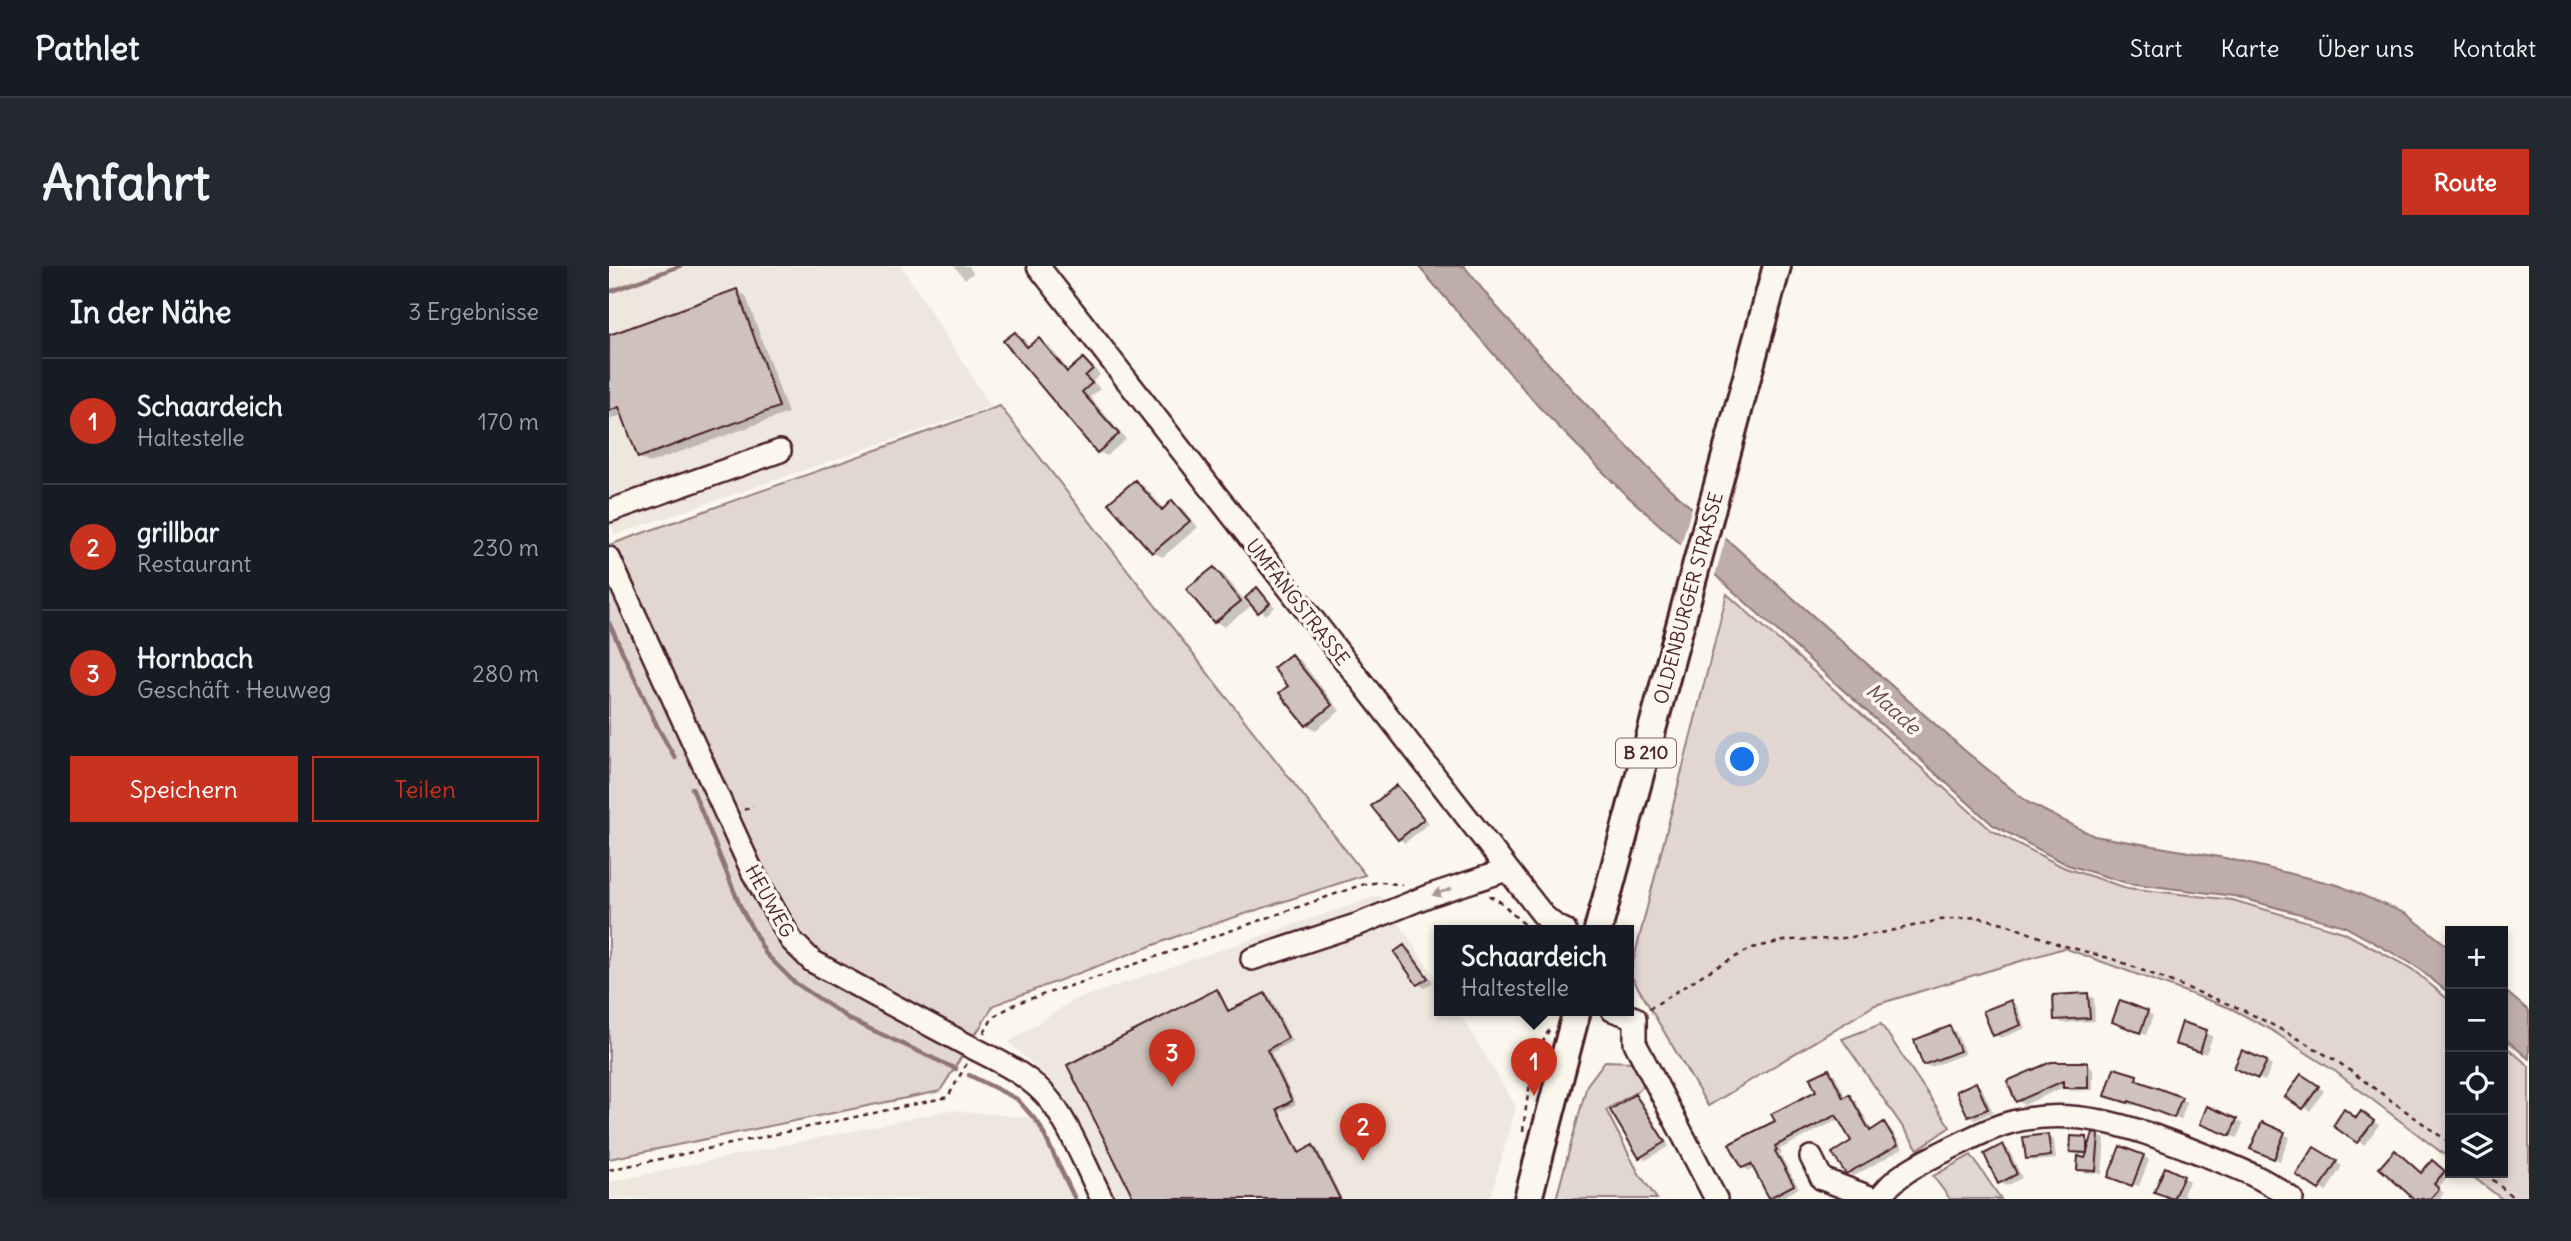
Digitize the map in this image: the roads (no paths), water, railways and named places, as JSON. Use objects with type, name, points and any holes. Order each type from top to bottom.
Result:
[{"type":"main road","name":"OLDENBURGER STRASSE","points":[[1599,925],[1777,266]]},
{"type":"main road","points":[[1528,1199],[1575,1016]]},
{"type":"street","name":"UMFANGSTRASSE","points":[[1038,266],[1507,870],[1543,915],[1555,925]]},
{"type":"street","points":[[609,511],[780,451]]},
{"type":"street","name":"HEUWEG","points":[[609,558],[753,870],[791,940],[812,961],[975,1050],[1006,1064],[1032,1083],[1051,1102],[1102,1199]]},
{"type":"street","points":[[1252,959],[1359,924],[1428,896],[1507,870]]},
{"type":"street","points":[[1634,1014],[1639,1015],[1635,1043],[1716,1199]]},
{"type":"street","points":[[1811,1157],[1822,1179],[1877,1199],[1893,1181],[1913,1167],[1954,1146],[2006,1124],[2053,1116],[2114,1122],[2142,1130],[2256,1175],[2292,1199]]},
{"type":"water","name":"Maade","points":[[1418,266],[1464,266],[1496,306],[1576,394],[1660,480],[1963,749],[2027,802],[2094,836],[2225,858],[2338,885],[2407,914],[2445,944],[2445,990],[2414,965],[2344,926],[2234,896],[2127,883],[2068,865],[1993,825],[1623,492],[1539,407]]},
{"type":"water","points":[[2508,993],[2529,1011],[2529,1059],[2508,1041]]},
{"type":"waterway","points":[[609,292],[680,266]]},
{"type":"waterway","points":[[609,623],[657,726],[675,758]]},
{"type":"waterway","points":[[692,788],[741,908],[766,954],[794,982],[851,1020],[956,1069]]},
{"type":"waterway","points":[[969,1075],[1017,1099],[1039,1124],[1075,1199]]},
{"type":"place","name":"Hornbach","points":[[1172,1087]]},
{"type":"place","name":"Schaardeich","points":[[1534,1096]]},
{"type":"place","name":"grillbar","points":[[1363,1161]]}]
